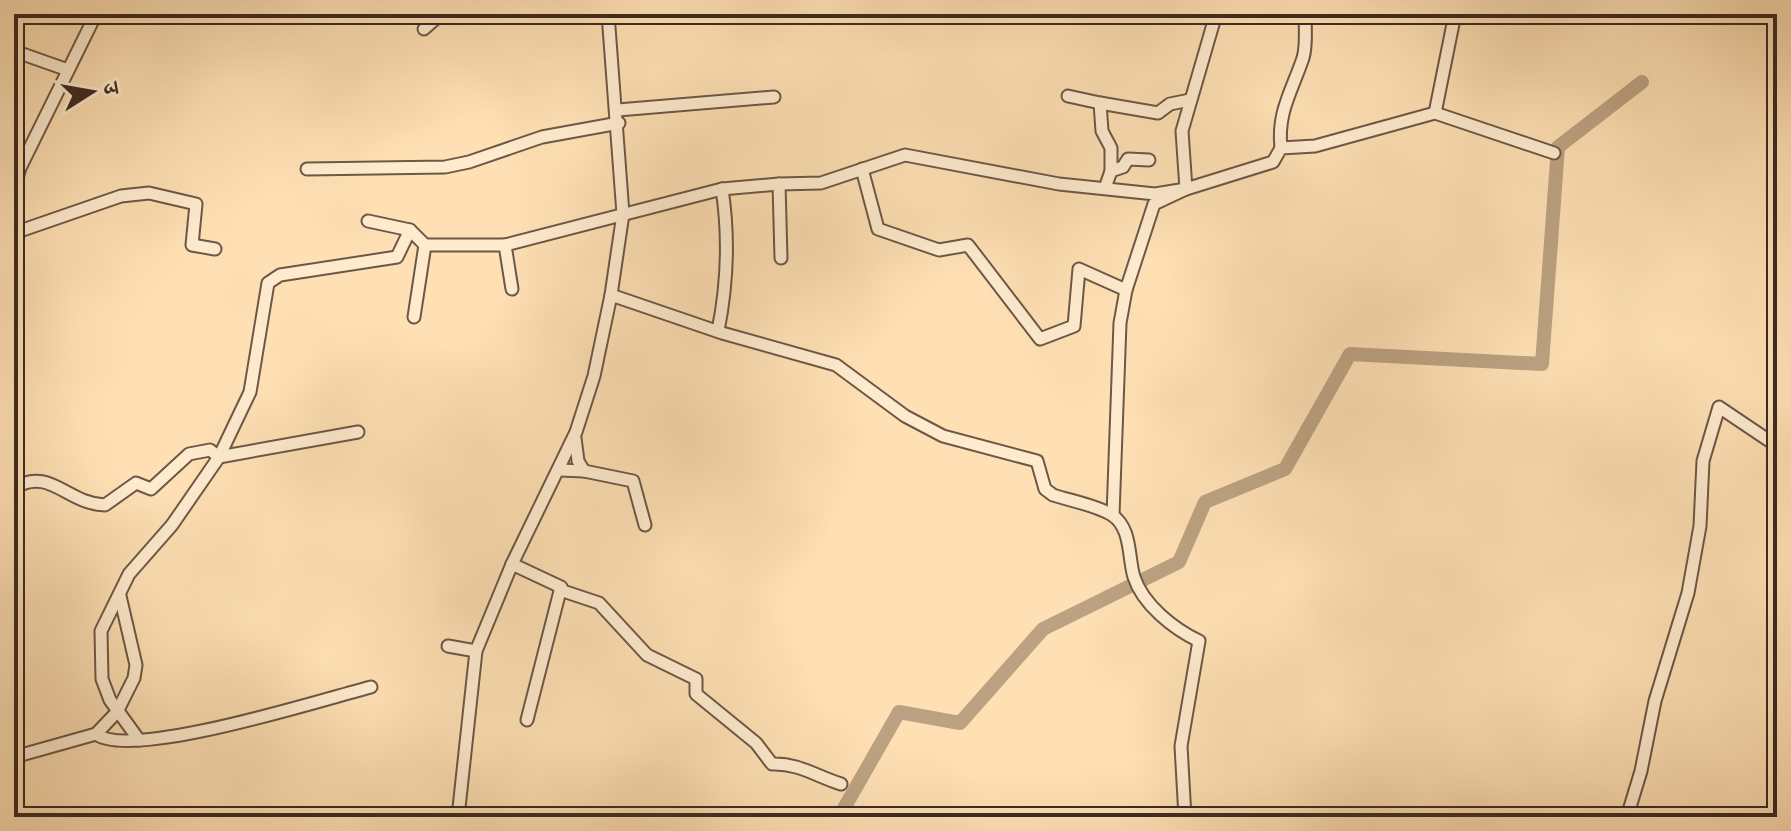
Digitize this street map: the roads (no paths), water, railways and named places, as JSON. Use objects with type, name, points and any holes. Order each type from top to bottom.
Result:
[{"type":"street","points":[[14,188],[96,14]]},
{"type":"street","points":[[424,29],[441,14]]},
{"type":"street","points":[[458,817],[476,651],[512,564],[560,470],[574,435],[594,376],[611,295],[623,214],[619,123],[608,14]]},
{"type":"street","points":[[1186,189],[1182,131],[1216,14]]},
{"type":"street","points":[[1113,515],[1120,323],[1126,290],[1154,204],[1186,189],[1273,162],[1281,148],[1279,126],[1285,99],[1304,55],[1305,14]]},
{"type":"street","points":[[1435,113],[1455,14]]},
{"type":"street","points":[[14,51],[68,70]]},
{"type":"street","points":[[1068,96],[1158,113],[1170,104],[1190,100]]},
{"type":"street","points":[[618,110],[774,97]]},
{"type":"street","points":[[1100,103],[1102,131],[1111,148],[1111,171],[1105,188]]},
{"type":"street","points":[[1281,148],[1315,146],[1435,113],[1554,153]]},
{"type":"street","points":[[307,169],[445,167],[542,137],[619,123]]},
{"type":"street","points":[[1169,132],[1182,131]]},
{"type":"street","points":[[368,221],[410,230],[425,245],[505,245],[722,189],[821,183],[905,155],[1059,184],[1155,194],[1186,189]]},
{"type":"street","points":[[1111,171],[1123,167],[1128,159],[1149,160]]},
{"type":"street","points":[[862,169],[878,229],[939,250],[968,245],[1040,339],[1074,326],[1079,269],[1126,290]]},
{"type":"street","points":[[779,184],[781,258]]},
{"type":"street","points":[[718,331],[724,300],[726,216],[722,189]]},
{"type":"street","points":[[14,233],[103,199],[149,193],[196,204],[192,245],[215,249]]},
{"type":"street","points":[[139,740],[117,712],[102,679],[101,631],[129,574],[172,525],[219,457],[250,392],[268,283],[280,275],[397,257],[410,230]]},
{"type":"street","points":[[414,317],[425,245]]},
{"type":"street","points":[[505,245],[512,289]]},
{"type":"street","points":[[611,295],[718,331],[836,365],[905,416],[943,436],[1037,461],[1045,489],[1113,515],[1125,532],[1134,578],[1162,618],[1175,630],[1199,641],[1181,746],[1185,817]]},
{"type":"street","points":[[1627,817],[1641,771],[1655,701],[1688,593],[1700,526],[1703,461],[1719,407],[1777,446]]},
{"type":"street","points":[[14,488],[29,480],[42,479],[86,502],[105,505],[136,483],[151,489],[189,454],[210,450],[219,457],[358,432]]},
{"type":"street","points":[[574,435],[578,461],[584,471]]},
{"type":"street","points":[[560,470],[584,471],[633,481],[645,525]]},
{"type":"street","points":[[512,564],[561,587],[527,720]]},
{"type":"street","points":[[560,590],[599,603],[647,655],[696,679],[696,694],[756,743],[772,764],[793,763],[807,772],[841,784]]},
{"type":"street","points":[[14,757],[96,734],[117,712],[134,678],[136,665],[120,596]]},
{"type":"street","points":[[448,646],[476,651]]},
{"type":"street","points":[[96,734],[104,740],[139,740],[267,718],[371,687]]},
{"type":"waterway","points":[[839,817],[899,712],[960,723],[1043,629],[1179,562],[1205,502],[1285,469],[1350,354],[1542,364],[1558,147],[1642,82]]}]
